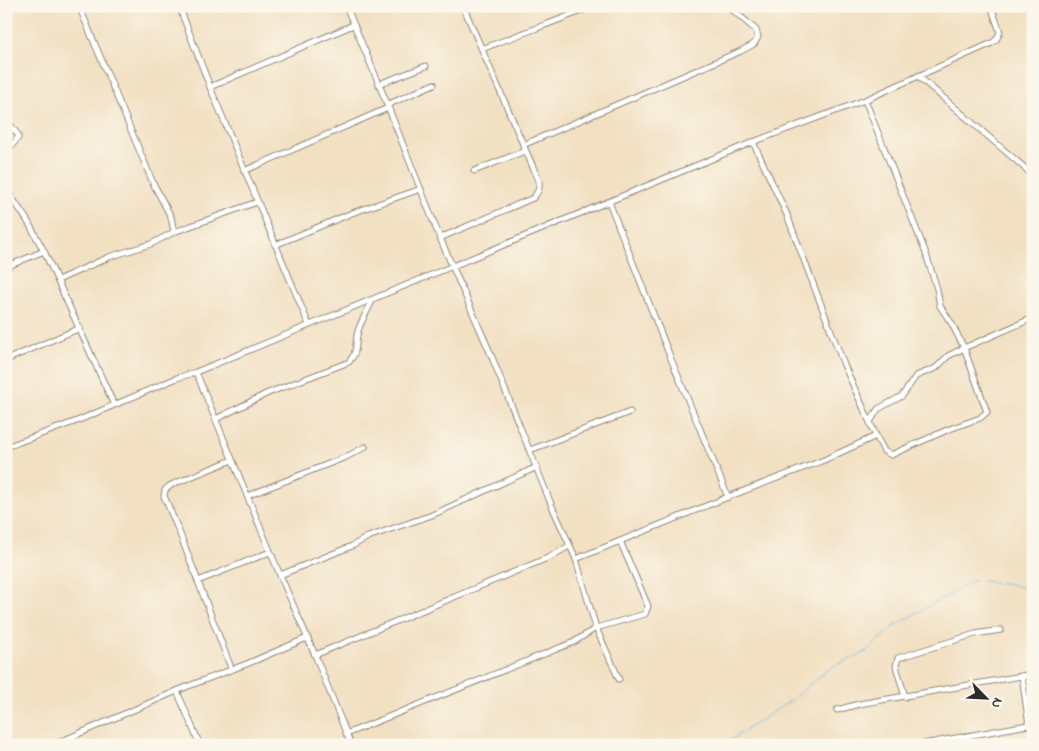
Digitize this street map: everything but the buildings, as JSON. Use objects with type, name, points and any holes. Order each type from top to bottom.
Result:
[{"type":"street","points":[[79,6],[146,168],[171,217],[174,232]]},
{"type":"street","points":[[190,6],[180,8],[244,171],[309,325]]},
{"type":"street","points":[[346,6],[440,238],[576,559],[596,628],[619,679]]},
{"type":"street","points":[[440,238],[533,198],[540,186],[463,6]]},
{"type":"street","points":[[482,49],[593,6]]},
{"type":"street","points":[[523,145],[754,44],[758,37],[756,30],[728,6]]},
{"type":"street","points":[[6,447],[372,301],[753,142],[865,100],[996,40],[1000,32],[991,6]]},
{"type":"street","points":[[210,87],[353,25]]},
{"type":"street","points":[[379,84],[426,66]]},
{"type":"street","points":[[918,76],[1033,175]]},
{"type":"street","points":[[244,171],[434,84]]},
{"type":"street","points":[[753,142],[787,215],[844,365],[876,436],[884,451],[891,454],[980,418],[986,414],[986,409],[964,348],[940,306],[936,283],[865,100]]},
{"type":"street","points":[[6,119],[18,134],[18,138],[6,152]]},
{"type":"street","points":[[474,171],[525,151]]},
{"type":"street","points":[[6,189],[27,220],[44,251],[114,405]]},
{"type":"street","points":[[275,245],[352,213],[421,189]]},
{"type":"street","points":[[58,280],[109,257],[151,244],[174,232],[257,202]]},
{"type":"street","points":[[609,202],[728,497]]},
{"type":"street","points":[[6,267],[44,251]]},
{"type":"street","points":[[216,419],[268,393],[349,362],[354,356],[357,347],[358,331],[372,301]]},
{"type":"street","points":[[870,422],[878,409],[902,396],[916,376],[936,368],[948,356],[964,348],[1033,318]]},
{"type":"street","points":[[6,360],[80,328]]},
{"type":"street","points":[[196,372],[351,745]]},
{"type":"street","points":[[530,450],[630,412]]},
{"type":"street","points":[[576,559],[824,460],[876,436]]},
{"type":"street","points":[[247,496],[365,448]]},
{"type":"street","points":[[231,668],[164,496],[165,490],[170,485],[232,460]]},
{"type":"street","points":[[280,575],[352,546],[368,537],[432,515],[537,467]]},
{"type":"street","points":[[346,734],[574,642],[596,628],[645,614],[648,606],[620,541]]},
{"type":"street","points":[[315,655],[550,557],[569,546]]},
{"type":"street","points":[[198,581],[270,552]]},
{"type":"street","points":[[905,697],[896,666],[898,658],[965,636],[1001,630]]},
{"type":"street","points":[[53,745],[231,668],[249,663],[307,638]]},
{"type":"street","points":[[837,710],[859,704],[1033,674]]},
{"type":"street","points":[[918,745],[1031,724],[1022,676]]},
{"type":"street","points":[[177,691],[200,745]]},
{"type":"street","points":[[962,737],[964,745]]},
{"type":"waterway","points":[[723,745],[790,701],[830,668],[864,653],[896,625],[974,580],[1011,584],[1033,592]]}]
